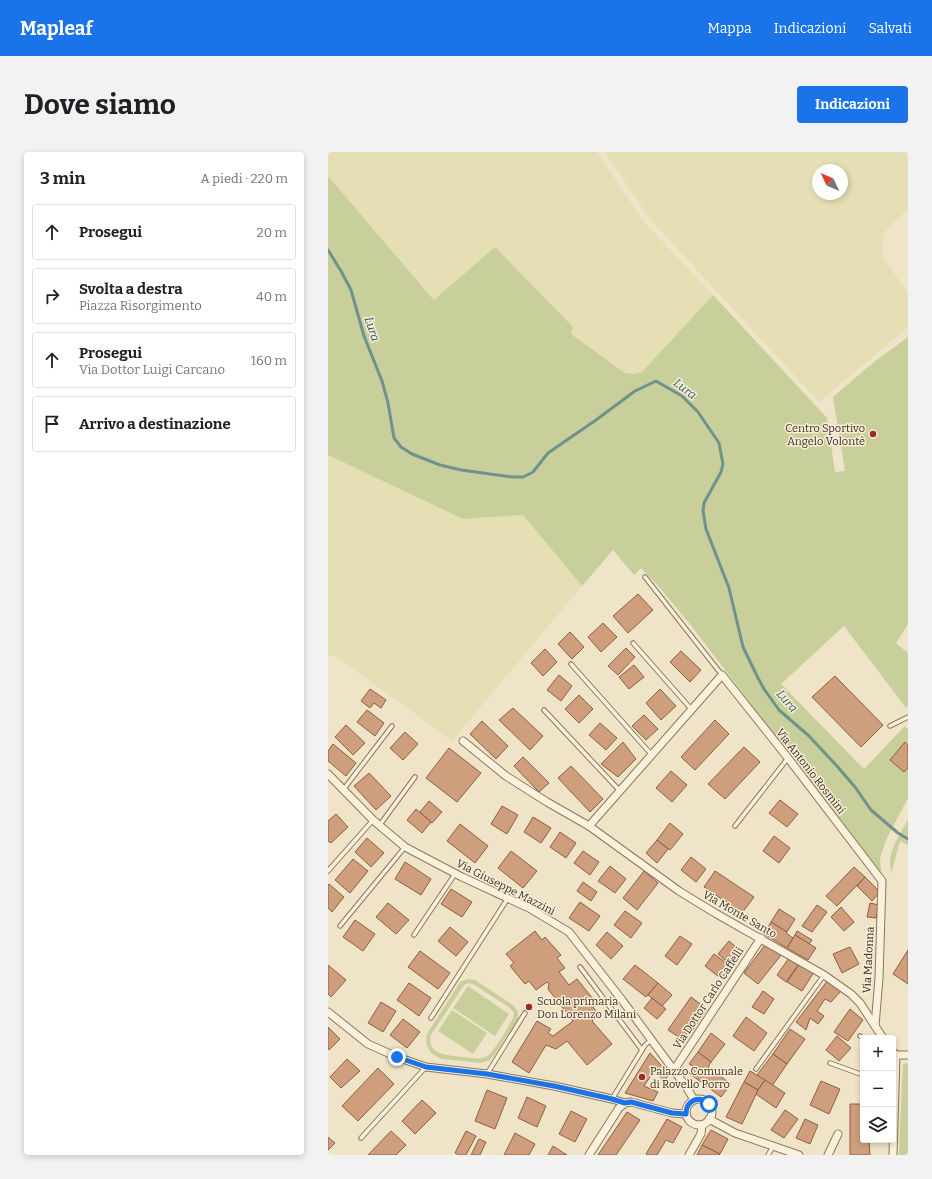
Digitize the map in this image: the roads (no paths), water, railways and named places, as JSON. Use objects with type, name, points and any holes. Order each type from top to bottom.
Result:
[{"type":"street","points":[[589,826],[722,675]]},
{"type":"street","name":"Via Antonio Rosmini","points":[[722,675],[788,758],[882,881]]},
{"type":"street","name":"Via Monte Santo","points":[[463,741],[506,776],[589,826],[679,891],[715,913],[824,974],[860,1002],[875,1026]]},
{"type":"street","name":"Via Giuseppe Mazzini","points":[[328,774],[379,826],[405,847],[455,874],[529,908],[569,932],[622,1000],[687,1088],[694,1100]]},
{"type":"street","name":"Via Madonna","points":[[875,1026],[879,978],[882,881]]},
{"type":"street","name":"Via Dottor Carlo Caffelli","points":[[674,1070],[702,1030],[761,938]]},
{"type":"street","points":[[328,1012],[368,1044],[397,1057],[426,1067],[487,1074],[554,1086],[625,1103],[631,1102],[672,1113],[686,1114]]},
{"type":"street","points":[[875,1026],[881,1035]]},
{"type":"street","points":[[896,1053],[908,1054]]},
{"type":"street","points":[[702,1099],[709,1104],[712,1111],[708,1122],[702,1125],[690,1122],[687,1118],[687,1105],[694,1100],[702,1099]]},
{"type":"street","points":[[589,1155],[619,1108],[625,1103]]},
{"type":"street","points":[[893,1155],[894,1107]]},
{"type":"street","points":[[709,1119],[736,1133],[798,1155]]},
{"type":"street","points":[[689,1155],[701,1134],[702,1125]]},
{"type":"street","points":[[828,1155],[838,1134]]},
{"type":"lane","points":[[645,577],[722,675]]},
{"type":"lane","points":[[633,643],[692,710]]},
{"type":"lane","points":[[571,664],[652,755]]},
{"type":"lane","points":[[544,710],[620,790]]},
{"type":"lane","points":[[890,726],[908,717]]},
{"type":"lane","points":[[343,790],[392,726]]},
{"type":"lane","points":[[735,826],[788,758]]},
{"type":"lane","points":[[379,826],[415,776]]},
{"type":"lane","points":[[328,871],[373,820]]},
{"type":"lane","points":[[340,926],[405,847]]},
{"type":"lane","points":[[414,935],[455,874]]},
{"type":"lane","points":[[431,1018],[508,898]]},
{"type":"lane","points":[[580,967],[642,1050]]},
{"type":"lane","points":[[756,1069],[824,974]]},
{"type":"lane","points":[[487,1074],[525,1013]]},
{"type":"lane","points":[[612,1099],[645,1045],[651,1040]]},
{"type":"lane","points":[[830,1063],[860,1074]]},
{"type":"lane","points":[[361,1138],[426,1067]]},
{"type":"lane","points":[[768,1155],[773,1147]]},
{"type":"waterway","name":"Lura","points":[[328,250],[351,290],[364,336],[382,381],[388,403],[394,438],[401,447],[412,454],[440,465],[461,470],[512,477],[523,477],[533,472],[548,453],[635,391],[656,381],[682,396],[698,412],[719,443],[723,464],[721,472],[704,503],[703,511],[706,529],[729,588],[743,647],[758,678],[779,710],[809,736],[836,765],[855,787],[871,810],[898,833],[908,839]]},
{"type":"place","name":"Centro Sportivo Angelo Volontè","points":[[873,434]]},
{"type":"place","name":"Scuola primaria Don Lorenzo Milani","points":[[529,1007]]},
{"type":"place","name":"Palazzo Comunale di Rovello Porro","points":[[642,1077]]}]
